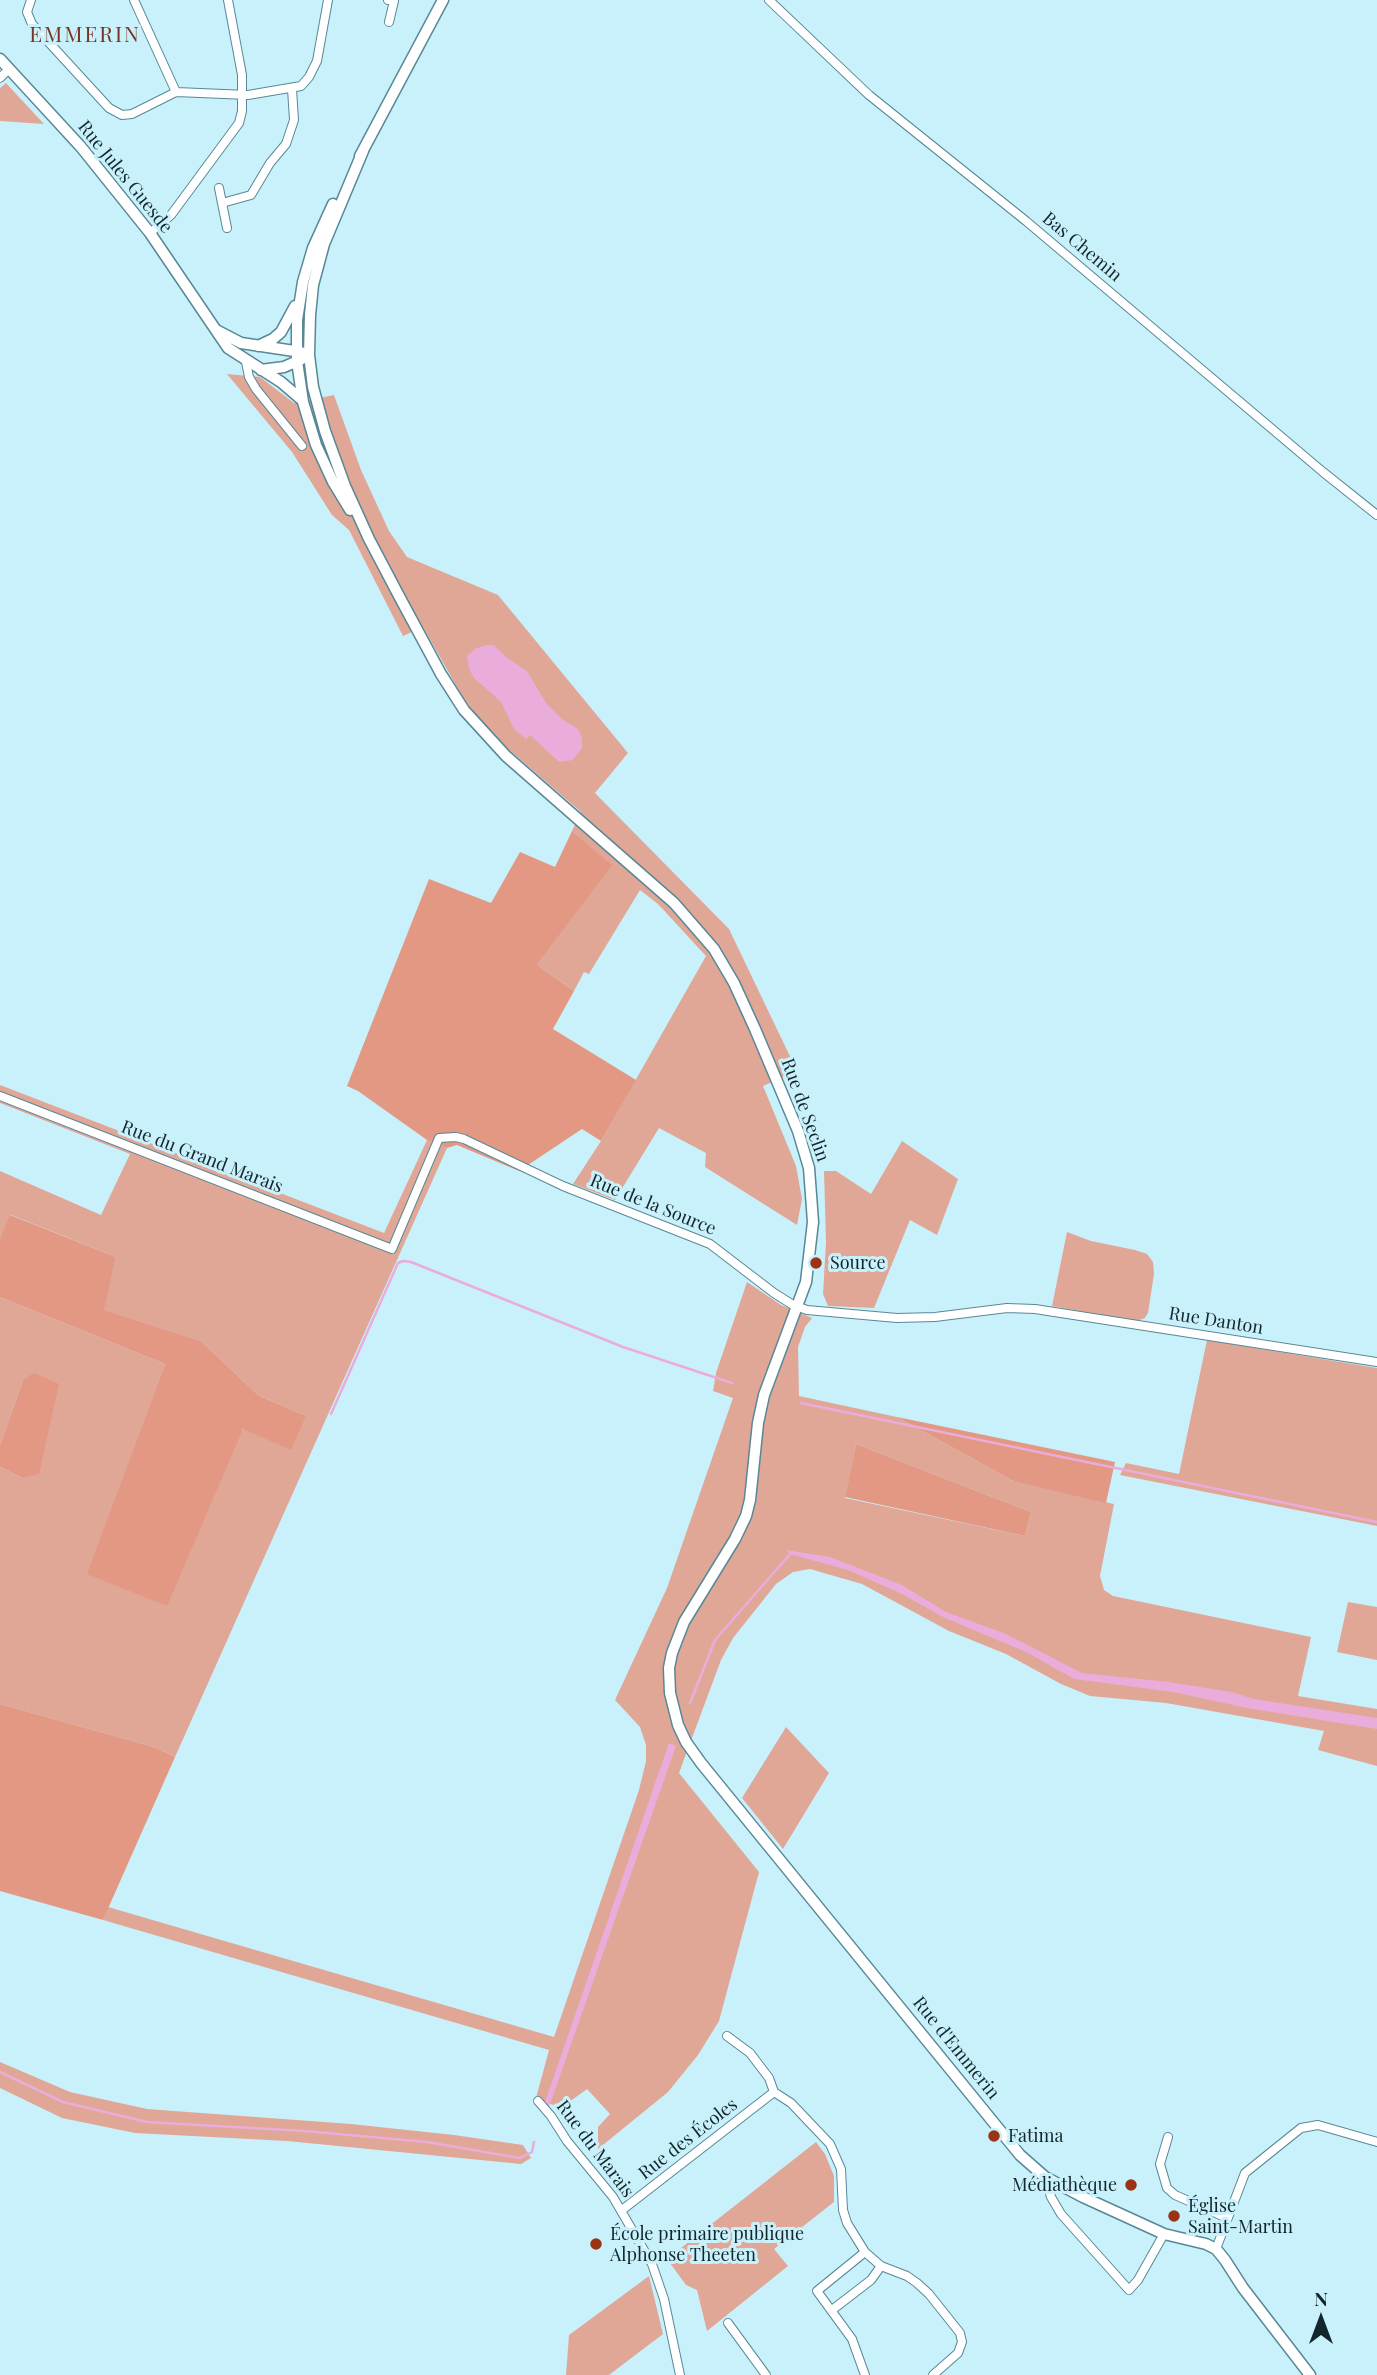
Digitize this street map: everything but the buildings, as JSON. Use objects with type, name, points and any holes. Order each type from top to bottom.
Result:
[{"type":"main road","points":[[369,539],[337,490],[311,430],[303,402],[297,356],[297,320],[308,264],[323,225],[443,0]]},
{"type":"main road","name":"Rue Jules Guesde","points":[[0,60],[81,147],[150,233],[228,348],[288,387],[303,402]]},
{"type":"main road","points":[[363,150],[332,223],[315,275],[309,355],[313,387],[325,431],[369,539]]},
{"type":"main road","points":[[246,362],[257,346],[273,339],[284,328],[302,287]]},
{"type":"main road","name":"Rue Jules Guesde","points":[[212,326],[235,341],[297,356]]},
{"type":"main road","points":[[261,370],[279,369],[297,356],[309,355]]},
{"type":"main road","name":"Rue de Seclin","points":[[369,539],[449,688],[464,710],[494,744],[674,903],[708,941],[734,983],[791,1114],[808,1168],[813,1201],[813,1233],[808,1274],[764,1395],[746,1516],[735,1539],[684,1622],[672,1653],[670,1693],[675,1717],[682,1733]]},
{"type":"main road","name":"Rue d'Emmerin","points":[[682,1733],[701,1763],[1020,2155],[1045,2177],[1083,2197],[1164,2234],[1216,2249]]},
{"type":"main road","points":[[1216,2249],[1310,2375]]},
{"type":"street","points":[[31,0],[26,12],[29,20],[113,112],[122,115],[132,114],[176,92],[242,95],[292,89],[306,82],[315,66],[328,0]]},
{"type":"street","points":[[134,0],[176,92]]},
{"type":"street","points":[[150,233],[171,215],[233,134],[241,117],[241,69],[228,0]]},
{"type":"street","points":[[388,0],[394,1],[389,22]]},
{"type":"street","name":"Bas Chemin","points":[[769,0],[869,95],[1026,221],[1377,515]]},
{"type":"street","points":[[0,78],[9,69]]},
{"type":"street","points":[[222,203],[251,195],[286,144],[294,120],[292,89]]},
{"type":"street","points":[[219,188],[227,228]]},
{"type":"street","name":"Rue Jules Guesde","points":[[246,362],[256,389],[302,446]]},
{"type":"street","name":"Rue du Grand Marais","points":[[0,1096],[392,1249]]},
{"type":"street","name":"Rue de la Source","points":[[392,1249],[439,1138],[460,1137],[563,1186],[710,1244],[767,1287],[798,1307],[813,1312],[897,1318],[935,1317],[1007,1308],[1051,1311]]},
{"type":"street","name":"Rue Danton","points":[[1051,1311],[1377,1362]]},
{"type":"street","points":[[727,2036],[750,2053],[769,2078],[774,2092],[791,2103],[830,2144],[841,2169],[844,2216],[849,2229],[866,2252],[881,2266],[918,2283],[960,2333],[962,2343],[958,2353],[933,2375]]},
{"type":"street","name":"Rue des Écoles","points":[[622,2210],[774,2092]]},
{"type":"street","name":"Rue du Marais","points":[[539,2102],[622,2210],[658,2277],[680,2375]]},
{"type":"street","points":[[1216,2249],[1245,2173],[1306,2126],[1318,2125],[1377,2142]]},
{"type":"street","points":[[1168,2137],[1160,2164],[1167,2188],[1175,2195],[1227,2218]]},
{"type":"street","points":[[1045,2177],[1051,2197],[1061,2214],[1129,2290],[1138,2280],[1164,2234]]},
{"type":"street","points":[[865,2375],[852,2339],[817,2291],[866,2252]]},
{"type":"street","points":[[832,2310],[871,2280],[881,2266]]},
{"type":"street","points":[[728,2323],[765,2375]]},
{"type":"shaded area","points":[[6,83],[44,124],[0,121],[0,88]]},
{"type":"shaded area","points":[[227,374],[260,377],[294,403],[334,395],[361,470],[389,531],[407,557],[498,595],[628,753],[595,793],[729,929],[797,1071],[763,1086],[796,1166],[802,1199],[797,1225],[705,1167],[706,1153],[659,1128],[615,1200],[573,1184],[601,1141],[706,956],[658,904],[640,890],[589,974],[584,972],[574,991],[537,965],[611,865],[572,831],[581,812],[499,741],[477,717],[423,627],[403,636],[349,530],[332,515],[292,452]]},
{"type":"shaded area","points":[[486,645],[494,645],[507,658],[527,671],[546,703],[562,719],[578,729],[582,748],[573,760],[559,762],[530,735],[526,739],[514,729],[501,702],[474,678],[467,656]]},
{"type":"shaded area","points":[[572,831],[612,865],[537,965],[574,991],[553,1029],[636,1080],[601,1141],[582,1129],[519,1171],[457,1145],[447,1148],[427,1140],[347,1086],[429,879],[491,903],[520,852],[555,867]]},
{"type":"shaded area","points":[[0,1085],[384,1233],[427,1140],[447,1148],[175,1757],[154,1747],[0,1704],[0,1467],[22,1478],[23,1380],[0,1445],[0,1297],[165,1364],[88,1574],[244,1429],[306,1416],[258,1395],[201,1341],[103,1310],[116,1257],[11,1215],[0,1238],[0,1171],[101,1215],[130,1154],[0,1103]]},
{"type":"shaded area","points":[[902,1141],[958,1179],[937,1235],[910,1220],[874,1308],[828,1306],[823,1294],[826,1242],[824,1171],[836,1171],[871,1194]]},
{"type":"shaded area","points":[[10,1215],[116,1257],[104,1310],[201,1341],[258,1395],[306,1416],[291,1450],[243,1429],[167,1606],[87,1574],[165,1364],[0,1297],[0,1238]]},
{"type":"shaded area","points":[[1067,1232],[1091,1241],[1147,1254],[1153,1262],[1154,1274],[1145,1318],[1127,1320],[1052,1306]]},
{"type":"shaded area","points":[[747,1282],[781,1305],[812,1318],[805,1327],[798,1347],[799,1396],[897,1417],[1015,1482],[1114,1504],[1100,1576],[1104,1590],[1113,1596],[1311,1637],[1298,1696],[1377,1709],[1377,1766],[1318,1750],[1324,1731],[1166,1703],[1090,1696],[1061,1684],[1006,1654],[949,1631],[862,1584],[810,1569],[793,1572],[776,1584],[733,1638],[721,1660],[679,1773],[759,1872],[719,2021],[698,2055],[668,2092],[598,2149],[598,2127],[610,2114],[587,2089],[565,2105],[553,2105],[536,2098],[549,2050],[103,1920],[108,1907],[554,2037],[639,1790],[646,1761],[646,1745],[640,1727],[615,1700],[667,1588],[733,1398],[713,1391],[716,1373]],"holes":[[[856,1444],[1031,1512],[1025,1536],[845,1498]]]},
{"type":"shaded area","points":[[1207,1340],[1377,1368],[1377,1526],[1120,1475],[1126,1463],[1179,1474]]},
{"type":"shaded area","points":[[34,1373],[59,1384],[39,1474],[22,1478],[0,1467],[0,1445],[23,1380]]},
{"type":"shaded area","points":[[897,1417],[1115,1462],[1106,1503],[1015,1482]]},
{"type":"shaded area","points":[[856,1444],[1031,1512],[1025,1536],[845,1497]]},
{"type":"shaded area","points":[[786,1550],[830,1557],[902,1585],[946,1612],[1006,1634],[1082,1673],[1169,1682],[1231,1692],[1254,1699],[1377,1718],[1377,1729],[1247,1708],[1173,1692],[1074,1679],[1028,1653],[945,1618],[902,1594],[848,1570],[790,1554]]},
{"type":"shaded area","points":[[1348,1602],[1377,1607],[1377,1660],[1337,1652]]},
{"type":"shaded area","points":[[0,1704],[154,1747],[175,1757],[103,1920],[0,1891]]},
{"type":"shaded area","points":[[786,1727],[829,1773],[783,1849],[742,1798]]},
{"type":"shaded area","points":[[669,1743],[676,1746],[549,2107],[545,2102]]},
{"type":"shaded area","points":[[0,2062],[70,2092],[147,2109],[351,2124],[454,2135],[523,2145],[531,2158],[521,2164],[287,2141],[135,2133],[62,2118],[0,2088]]},
{"type":"shaded area","points":[[816,2142],[825,2154],[834,2176],[834,2202],[774,2249],[788,2266],[707,2331],[697,2290],[686,2285],[667,2259]]},
{"type":"shaded area","points":[[649,2276],[663,2334],[609,2375],[566,2375],[569,2335]]},
{"type":"waterway","points":[[331,1414],[398,1263],[403,1261],[623,1347],[732,1383]]},
{"type":"waterway","points":[[801,1403],[1377,1522]]},
{"type":"waterway","points":[[690,1703],[715,1640],[791,1553],[793,1554]]},
{"type":"waterway","points":[[0,2072],[63,2102],[147,2122],[304,2131],[427,2142],[520,2158],[532,2152],[534,2142]]},
{"type":"place","name":"Source","points":[[816,1263]]},
{"type":"place","name":"Fatima","points":[[994,2136]]},
{"type":"place","name":"Médiathèque","points":[[1131,2185]]},
{"type":"place","name":"Église Saint-Martin","points":[[1174,2216]]},
{"type":"place","name":"École primaire publique Alphonse Theeten","points":[[596,2244]]},
{"type":"district","name":"EMMERIN","points":[[85,35]]}]
